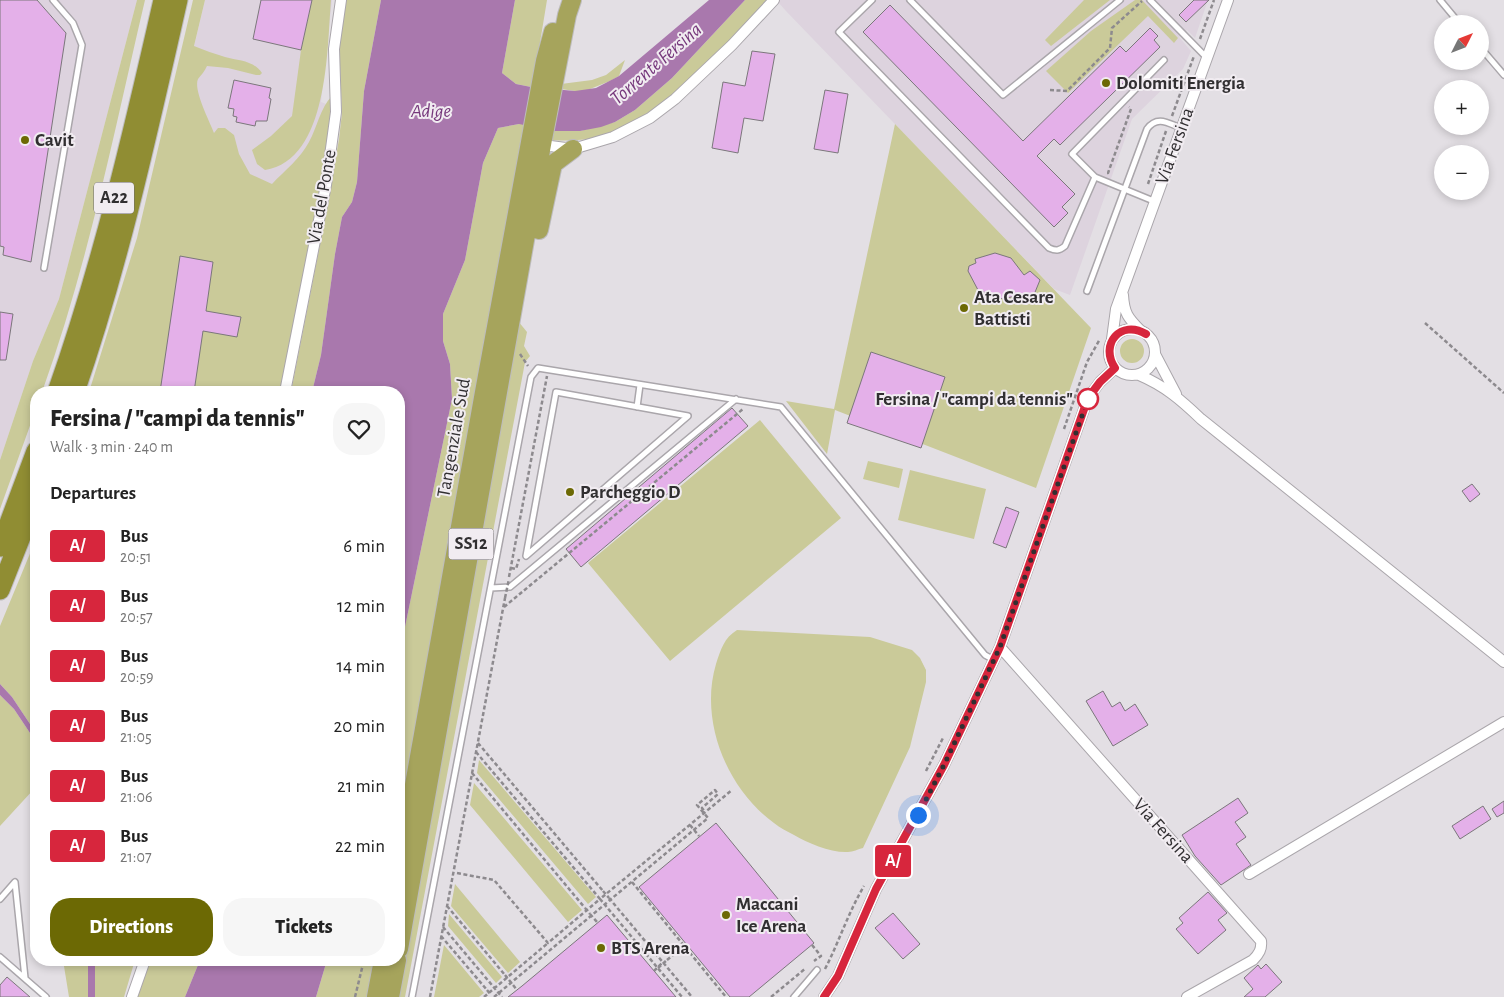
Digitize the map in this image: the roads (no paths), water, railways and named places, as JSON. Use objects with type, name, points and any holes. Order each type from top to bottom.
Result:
[{"type":"highway","name":"A22","points":[[59,386],[99,257],[140,101],[163,0]]},
{"type":"highway","name":"A22","points":[[77,386],[118,251],[148,134],[178,0]]},
{"type":"highway","name":"Tangenziale Sud","points":[[405,915],[512,316],[548,81],[545,61],[565,7]]},
{"type":"highway","name":"Tangenziale Sud","points":[[405,835],[484,392],[539,140]]},
{"type":"highway","points":[[512,316],[526,298],[553,164],[573,149]]},
{"type":"highway","points":[[0,547],[30,468]]},
{"type":"highway","points":[[0,590],[30,514]]},
{"type":"highway","points":[[376,997],[381,966]]},
{"type":"highway","points":[[390,997],[396,966]]},
{"type":"street","name":"Via del Ponte","points":[[286,386],[326,186],[336,112],[334,40],[341,0]]},
{"type":"street","points":[[539,140],[573,149],[600,142],[628,131],[662,110],[732,45],[774,0]]},
{"type":"street","name":"Via Fersina","points":[[1115,368],[1109,354],[1116,309],[1228,0]]},
{"type":"street","points":[[1123,292],[1124,309],[1129,320],[1151,340],[1155,354],[1177,397]]},
{"type":"street","points":[[1112,339],[1125,330],[1140,330]]},
{"type":"street","points":[[1138,375],[1150,367],[1155,354]]},
{"type":"street","points":[[824,997],[838,976],[876,889],[944,765],[994,660],[1088,398],[1100,382],[1115,368],[1126,375],[1138,375],[1157,382],[1177,397],[1201,420],[1504,662]]},
{"type":"street","name":"Via Fersina","points":[[1000,647],[1261,941],[1262,947],[1259,955],[1253,960],[1187,997]]},
{"type":"street","points":[[1249,874],[1504,722]]},
{"type":"street","points":[[132,997],[143,966]]},
{"type":"lane","points":[[44,268],[82,45],[74,23],[53,0]]},
{"type":"lane","points":[[872,0],[839,32],[1049,248],[1056,251],[1061,250],[1065,246],[1095,177]]},
{"type":"lane","points":[[910,0],[1003,95],[1120,0]]},
{"type":"lane","points":[[1150,0],[1207,59]]},
{"type":"lane","points":[[1440,0],[1452,15]]},
{"type":"lane","points":[[1489,58],[1504,75]]},
{"type":"lane","points":[[1156,202],[1095,177],[1072,154],[1164,60]]},
{"type":"lane","points":[[1087,291],[1147,129],[1152,122],[1158,120],[1181,128]]},
{"type":"lane","points":[[412,997],[531,377],[538,368],[782,407],[985,655],[994,660]]},
{"type":"lane","points":[[637,407],[640,384]]},
{"type":"lane","points":[[556,392],[637,407],[688,416],[526,556],[556,392]]},
{"type":"lane","points":[[491,588],[510,587],[736,399]]},
{"type":"lane","points":[[0,898],[16,882],[25,978]]},
{"type":"lane","points":[[0,957],[46,997]]},
{"type":"lane","points":[[794,997],[817,970]]},
{"type":"water","name":"Adige","points":[[381,0],[515,0],[502,73],[516,84],[575,91],[596,88],[619,76],[709,0],[745,0],[672,78],[635,110],[615,122],[580,131],[554,131],[519,124],[498,128],[483,163],[465,260],[443,314],[443,341],[450,364],[452,399],[405,627],[405,386],[313,386],[321,355],[342,217],[352,202],[357,182],[364,91]]},
{"type":"water","points":[[0,684],[12,697],[30,724],[30,733],[14,709],[0,695]]},
{"type":"water","points":[[88,966],[95,966],[95,997],[88,997]]},
{"type":"water","points":[[198,966],[325,966],[316,997],[185,997]]},
{"type":"place","name":"Dolomiti Energia","points":[[1106,83]]},
{"type":"place","name":"Cavit","points":[[25,140]]},
{"type":"place","name":"Ata Cesare Battisti","points":[[964,308]]},
{"type":"place","name":"Fersina / \"campi da tennis\"","points":[[1088,399]]},
{"type":"place","name":"Parcheggio D","points":[[570,492]]},
{"type":"place","name":"Maccani Ice Arena","points":[[726,915]]},
{"type":"place","name":"BTS Arena","points":[[601,948]]},
{"type":"water label","name":"Torrente Fersina","points":[[656,64]]}]
